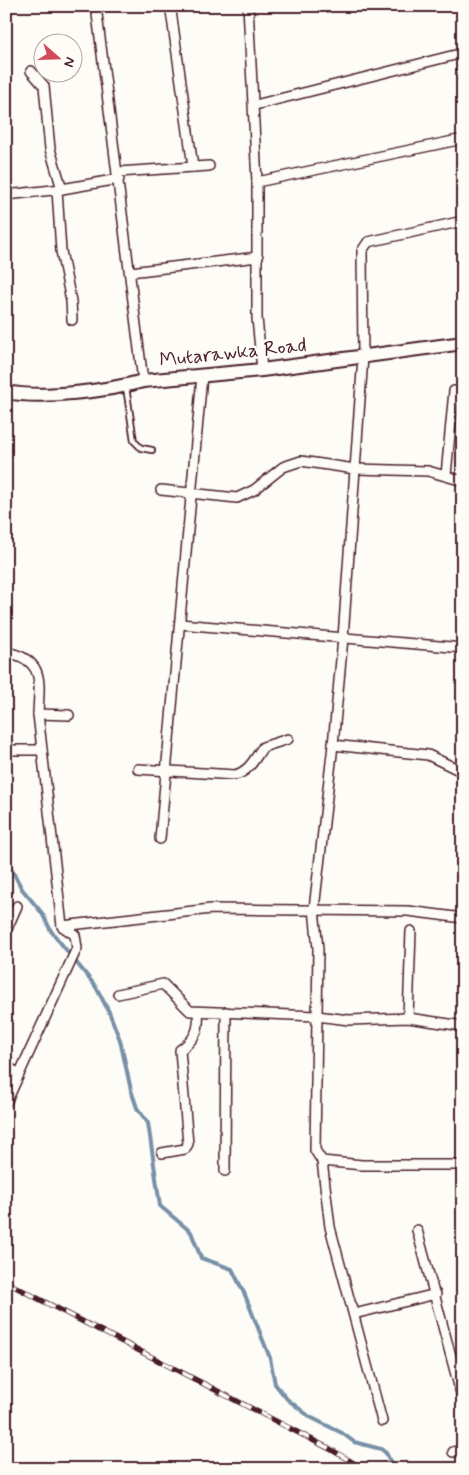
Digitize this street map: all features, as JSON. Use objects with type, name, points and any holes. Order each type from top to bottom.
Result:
[{"type":"street","points":[[96,6],[143,381]]},
{"type":"street","points":[[248,6],[255,105],[258,257],[255,268],[262,370]]},
{"type":"street","points":[[171,11],[193,167]]},
{"type":"street","points":[[255,105],[463,53]]},
{"type":"street","points":[[31,71],[44,86],[50,149],[60,189],[62,251],[71,301],[72,320]]},
{"type":"street","points":[[257,182],[463,139]]},
{"type":"street","points":[[6,195],[60,189],[118,175],[209,166]]},
{"type":"street","points":[[382,1421],[330,1226],[322,1161],[315,1150],[318,949],[314,909],[343,638],[363,358],[361,258],[364,245],[368,242],[463,221]]},
{"type":"street","points":[[130,272],[258,257]]},
{"type":"street","name":"Mutarawka Road","points":[[6,392],[17,394],[73,392],[126,386],[143,381],[363,358],[463,343]]},
{"type":"street","points":[[160,839],[202,376]]},
{"type":"street","points":[[446,475],[454,391]]},
{"type":"street","points":[[161,490],[237,498],[243,496],[282,467],[296,462],[355,469],[428,471],[463,481]]},
{"type":"street","points":[[180,624],[463,648]]},
{"type":"street","points":[[6,1103],[77,948],[75,935],[62,926],[38,714],[40,678],[36,669],[30,663],[8,653]]},
{"type":"street","points":[[38,714],[69,715]]},
{"type":"street","points":[[138,770],[234,775],[242,773],[252,764],[262,747],[288,739]]},
{"type":"street","points":[[333,745],[428,755],[463,772]]},
{"type":"street","points":[[6,750],[42,750]]},
{"type":"street","points":[[6,931],[17,906]]},
{"type":"street","points":[[62,926],[211,909],[408,911],[463,918]]},
{"type":"street","points":[[408,1018],[410,931]]},
{"type":"street","points":[[118,994],[163,984],[190,1011],[317,1016],[349,1020],[408,1018],[463,1026]]},
{"type":"street","points":[[162,1153],[185,1149],[188,1144],[180,1050],[195,1036],[199,1022],[198,1012]]},
{"type":"street","points":[[225,1171],[226,1012]]},
{"type":"street","points":[[6,1067],[19,1073]]},
{"type":"street","points":[[322,1161],[362,1165],[463,1165]]},
{"type":"street","points":[[417,1230],[436,1294],[463,1401]]},
{"type":"street","points":[[354,1314],[436,1294]]},
{"type":"street","points":[[453,1452],[463,1450]]},
{"type":"lane","points":[[126,386],[134,442],[141,448],[152,450]]},
{"type":"lane","points":[[8,653],[9,620]]},
{"type":"waterway","points":[[6,859],[22,889],[42,913],[51,931],[96,987],[109,1012],[120,1040],[137,1108],[148,1123],[160,1206],[191,1232],[201,1258],[232,1269],[245,1295],[270,1358],[275,1384],[287,1399],[310,1417],[342,1433],[354,1442],[381,1449],[386,1453],[394,1469]]},
{"type":"railway","points":[[6,1282],[330,1449],[364,1469]]}]
